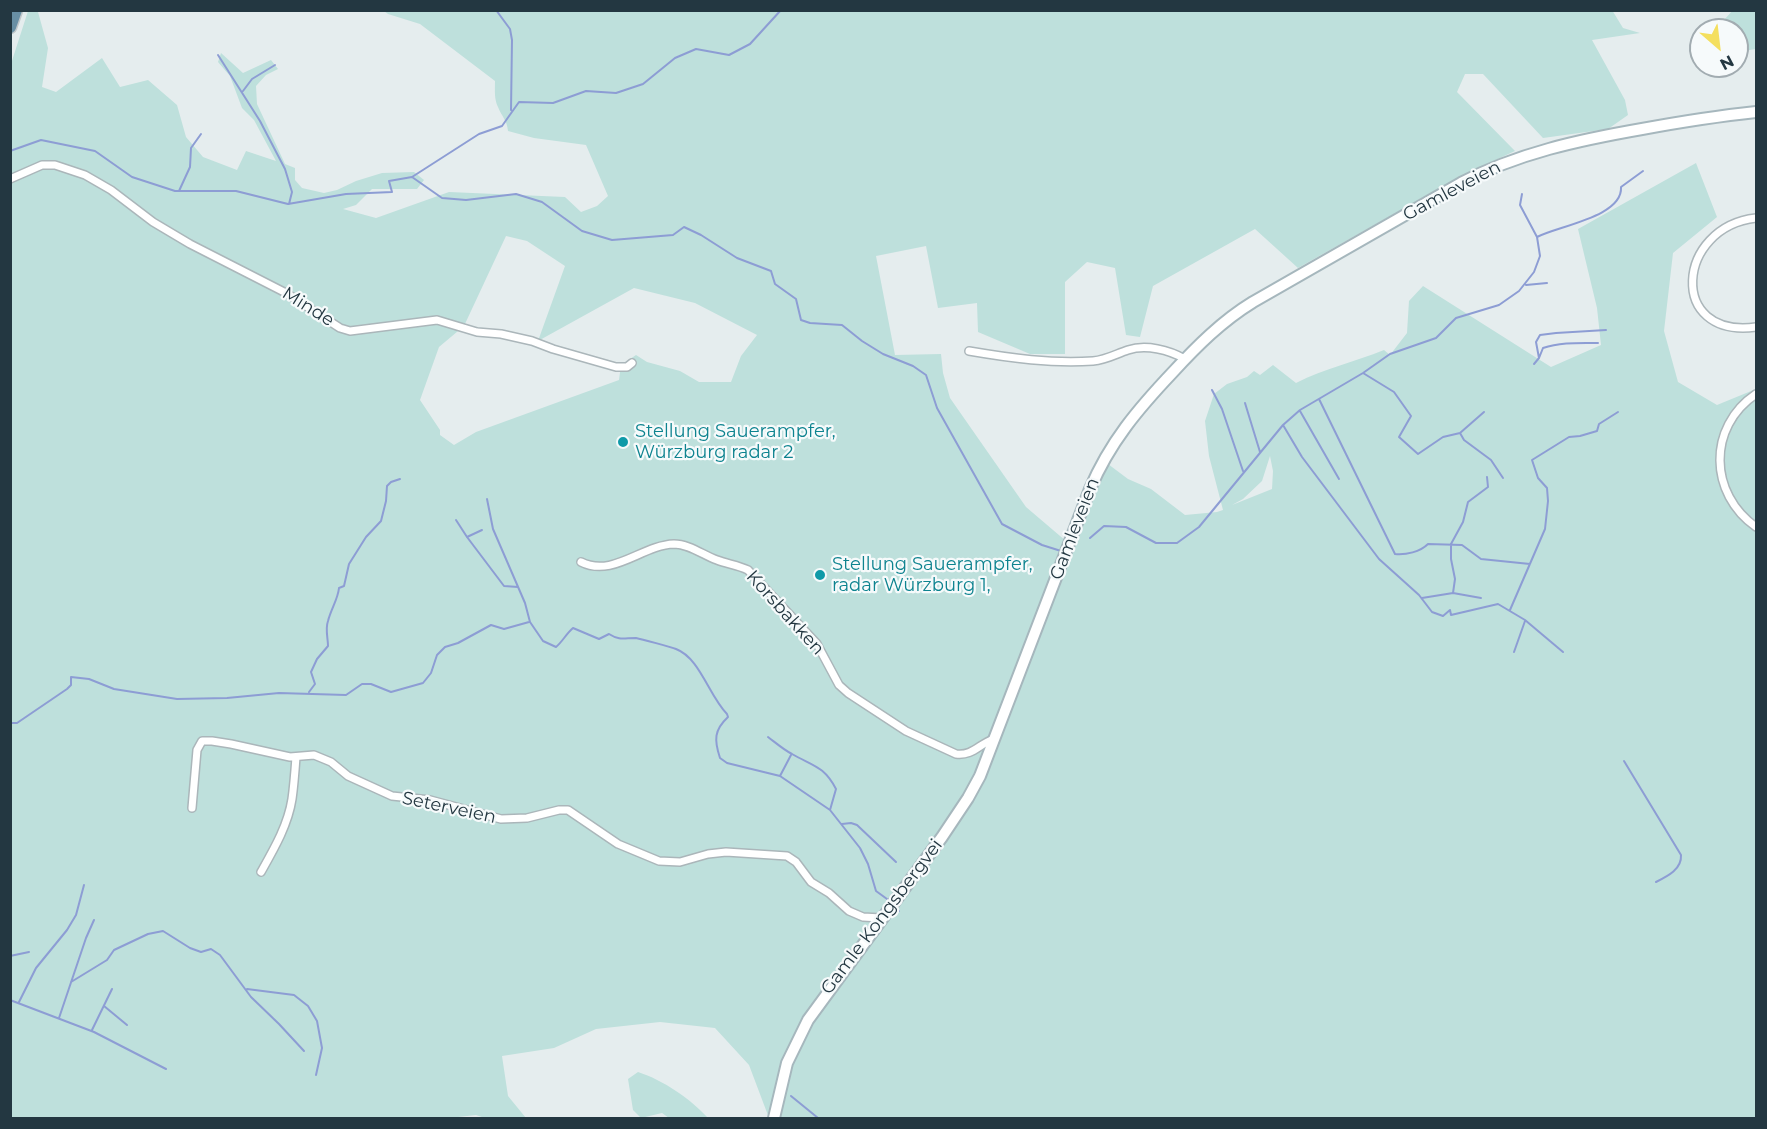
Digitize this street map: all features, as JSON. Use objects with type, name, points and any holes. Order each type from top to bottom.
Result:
[{"type":"main road","points":[[10,27],[16,10]]},
{"type":"main road","name":"Gamleveien","points":[[1001,720],[1096,474],[1108,451],[1123,429],[1185,359],[1220,325],[1247,305],[1461,183],[1496,166],[1532,153],[1584,139],[1756,112]]},
{"type":"main road","name":"Gamle Kongsbergvei","points":[[774,1119],[783,1076],[800,1033],[823,997],[942,837],[968,798],[980,776],[1001,720]]},
{"type":"street","name":"Minde","points":[[10,179],[42,165],[55,165],[85,175],[111,190],[153,222],[190,244],[286,293],[340,328],[350,331],[437,320],[477,332],[525,339],[616,367],[627,367],[632,363]]},
{"type":"street","points":[[1756,218],[1736,223],[1713,237],[1696,259],[1692,275],[1697,303],[1712,320],[1734,329],[1756,327]]},
{"type":"street","points":[[969,351],[1031,360],[1094,361],[1143,347],[1168,351],[1185,359]]},
{"type":"street","points":[[1756,394],[1731,421],[1719,456],[1723,483],[1731,501],[1742,516],[1756,527]]},
{"type":"street","name":"Korsbakken","points":[[581,562],[592,567],[604,567],[676,544],[685,545],[720,561],[745,568],[818,644],[839,685],[863,704],[906,731],[956,754],[973,752],[986,742],[994,740]]},
{"type":"street","name":"Seterveien","points":[[192,808],[197,750],[202,741],[231,744],[278,756],[314,755],[324,758],[348,776],[392,796],[425,799],[501,819],[527,818],[568,810],[618,844],[659,861],[680,862],[708,854],[726,852],[787,856],[796,862],[811,882],[829,893],[852,913],[863,917],[881,918]]},
{"type":"street","points":[[261,872],[277,844],[288,816],[292,800],[296,757]]},
{"type":"green space","points":[[1612,10],[1623,28],[1640,33],[1592,40],[1625,100],[1628,115],[1608,129],[1543,138],[1483,74],[1465,74],[1457,92],[1515,151],[1463,175],[1298,268],[1255,229],[1153,286],[1140,337],[1126,335],[1115,268],[1087,262],[1065,282],[1065,354],[1030,354],[978,332],[977,303],[938,308],[926,246],[876,256],[895,355],[941,354],[943,373],[950,398],[1026,507],[1073,547],[1108,464],[1128,479],[1151,489],[1185,515],[1223,510],[1209,456],[1205,421],[1214,394],[1227,384],[1247,377],[1254,371],[1260,375],[1273,365],[1296,383],[1384,350],[1390,355],[1407,333],[1409,301],[1423,286],[1551,367],[1601,345],[1597,308],[1578,229],[1696,163],[1717,217],[1673,253],[1664,331],[1678,382],[1717,405],[1756,389],[1756,1118],[769,1118],[749,1065],[715,1028],[660,1022],[596,1029],[554,1048],[502,1056],[508,1096],[526,1118],[485,1118],[476,1115],[449,1118],[11,1118],[10,67],[28,11],[38,12],[48,48],[42,87],[56,92],[102,58],[120,87],[148,80],[177,105],[186,137],[203,157],[237,170],[246,151],[276,161],[254,120],[242,108],[230,76],[218,62],[221,53],[243,73],[271,60],[278,69],[266,75],[256,86],[257,104],[285,164],[295,168],[295,180],[302,188],[324,193],[382,173],[414,172],[424,180],[417,189],[372,189],[356,205],[343,209],[376,218],[449,192],[565,197],[581,212],[597,206],[608,196],[586,145],[534,138],[508,131],[496,101],[495,81],[420,24],[384,11]],"holes":[[[506,236],[527,241],[565,266],[538,341],[634,288],[695,303],[757,335],[741,356],[731,382],[699,382],[680,371],[647,362],[636,355],[621,365],[619,380],[476,432],[454,445],[440,435],[440,430],[420,400],[439,347],[464,326]],[[1270,456],[1273,471],[1272,489],[1232,505],[1243,499],[1262,481]]]},
{"type":"green space","points":[[1733,10],[1756,11],[1756,49],[1749,50],[1749,18],[1726,18]]},
{"type":"green space","points":[[638,1072],[676,1091],[708,1118],[669,1118],[662,1113],[641,1118],[633,1110],[628,1079]]},
{"type":"waterway","points":[[496,10],[510,29],[512,40],[511,110]]},
{"type":"waterway","points":[[412,177],[479,134],[502,126],[519,102],[553,103],[586,91],[616,93],[643,84],[675,58],[696,49],[729,55],[750,44],[781,10]]},
{"type":"waterway","points":[[218,55],[260,121],[285,169],[292,192],[289,204]]},
{"type":"waterway","points":[[243,91],[252,79],[275,65]]},
{"type":"waterway","points":[[179,191],[190,167],[191,148],[201,134]]},
{"type":"waterway","points":[[10,151],[41,140],[95,151],[132,177],[175,191],[236,191],[288,204],[346,194],[392,192],[389,181],[412,177],[442,198],[466,200],[516,194],[542,202],[582,231],[612,240],[673,235],[684,227],[737,258],[771,271],[775,284],[796,299],[801,320],[810,323],[842,325],[883,354],[913,366],[926,375],[937,408],[1002,524],[1042,545],[1061,551]]},
{"type":"waterway","points":[[1537,237],[1601,213],[1612,206],[1619,197],[1621,187],[1643,171]]},
{"type":"waterway","points":[[1090,538],[1104,526],[1126,527],[1156,543],[1177,543],[1199,527],[1283,425],[1300,410],[1363,373],[1390,354],[1436,338],[1456,318],[1499,305],[1519,291],[1534,272],[1540,256],[1537,237],[1520,205],[1522,194]]},
{"type":"waterway","points":[[1526,285],[1547,283]]},
{"type":"waterway","points":[[1534,364],[1539,358],[1536,342],[1540,335],[1606,330]]},
{"type":"waterway","points":[[1539,358],[1543,348],[1549,346],[1598,343]]},
{"type":"waterway","points":[[1363,373],[1394,392],[1411,416],[1399,437],[1418,454],[1443,437],[1460,433],[1484,412]]},
{"type":"waterway","points":[[1212,390],[1222,409],[1243,471]]},
{"type":"waterway","points":[[1319,399],[1395,554],[1413,552],[1428,544],[1462,545],[1481,559],[1530,564]]},
{"type":"waterway","points":[[1245,403],[1260,452]]},
{"type":"waterway","points":[[1300,411],[1339,479]]},
{"type":"waterway","points":[[1510,610],[1545,529],[1547,488],[1538,478],[1532,460],[1569,437],[1597,431],[1599,424],[1618,412]]},
{"type":"waterway","points":[[1283,425],[1302,457],[1379,559],[1419,595],[1432,612],[1443,616],[1450,610],[1451,615],[1498,604],[1525,620],[1563,652]]},
{"type":"waterway","points":[[1460,433],[1464,440],[1491,460],[1503,478]]},
{"type":"waterway","points":[[1422,598],[1453,593],[1455,579],[1451,544],[1463,522],[1468,502],[1488,487],[1487,477]]},
{"type":"waterway","points":[[309,692],[315,684],[311,672],[317,659],[328,646],[327,624],[339,588],[344,586],[349,564],[366,537],[381,521],[387,486],[400,479]]},
{"type":"waterway","points":[[487,499],[493,529],[525,603],[530,622],[543,641],[556,647],[573,628],[599,639],[609,634],[619,638],[636,638],[673,648],[684,654],[692,660],[727,714],[728,717],[720,726],[716,736],[720,758],[727,763],[780,776],[830,810],[860,848],[868,864],[876,891],[887,899]]},
{"type":"waterway","points":[[456,520],[504,586],[518,587]]},
{"type":"waterway","points":[[467,537],[482,530]]},
{"type":"waterway","points":[[1453,593],[1481,598]]},
{"type":"waterway","points":[[1514,652],[1525,621]]},
{"type":"waterway","points":[[10,723],[17,723],[67,689],[71,685],[71,677],[89,679],[114,689],[177,699],[227,698],[279,693],[346,695],[362,684],[371,684],[391,692],[423,683],[431,673],[437,655],[445,647],[458,643],[491,625],[504,629],[529,622]]},
{"type":"waterway","points":[[768,737],[789,752],[817,767],[832,781],[836,789],[830,810]]},
{"type":"waterway","points":[[780,776],[791,755]]},
{"type":"waterway","points":[[1624,761],[1681,855],[1677,868],[1656,882]]},
{"type":"waterway","points":[[842,824],[857,825],[896,862]]},
{"type":"waterway","points":[[19,1002],[36,968],[67,930],[76,915],[84,885]]},
{"type":"waterway","points":[[59,1018],[94,920]]},
{"type":"waterway","points":[[71,982],[107,960],[114,950],[148,934],[163,931],[190,948],[201,952],[211,949],[220,955],[251,997],[304,1051]]},
{"type":"waterway","points":[[10,956],[29,952]]},
{"type":"waterway","points":[[92,1030],[112,989]]},
{"type":"waterway","points":[[247,989],[294,995],[308,1006],[317,1021],[322,1048],[316,1075]]},
{"type":"waterway","points":[[10,1000],[94,1032],[166,1069]]},
{"type":"waterway","points":[[104,1006],[127,1025]]},
{"type":"waterway","points":[[791,1096],[818,1118]]},
{"type":"place","name":"Stellung Sauerampfer, Würzburg radar 2","points":[[623,442]]},
{"type":"place","name":"Stellung Sauerampfer, radar Würzburg 1,","points":[[820,575]]}]
